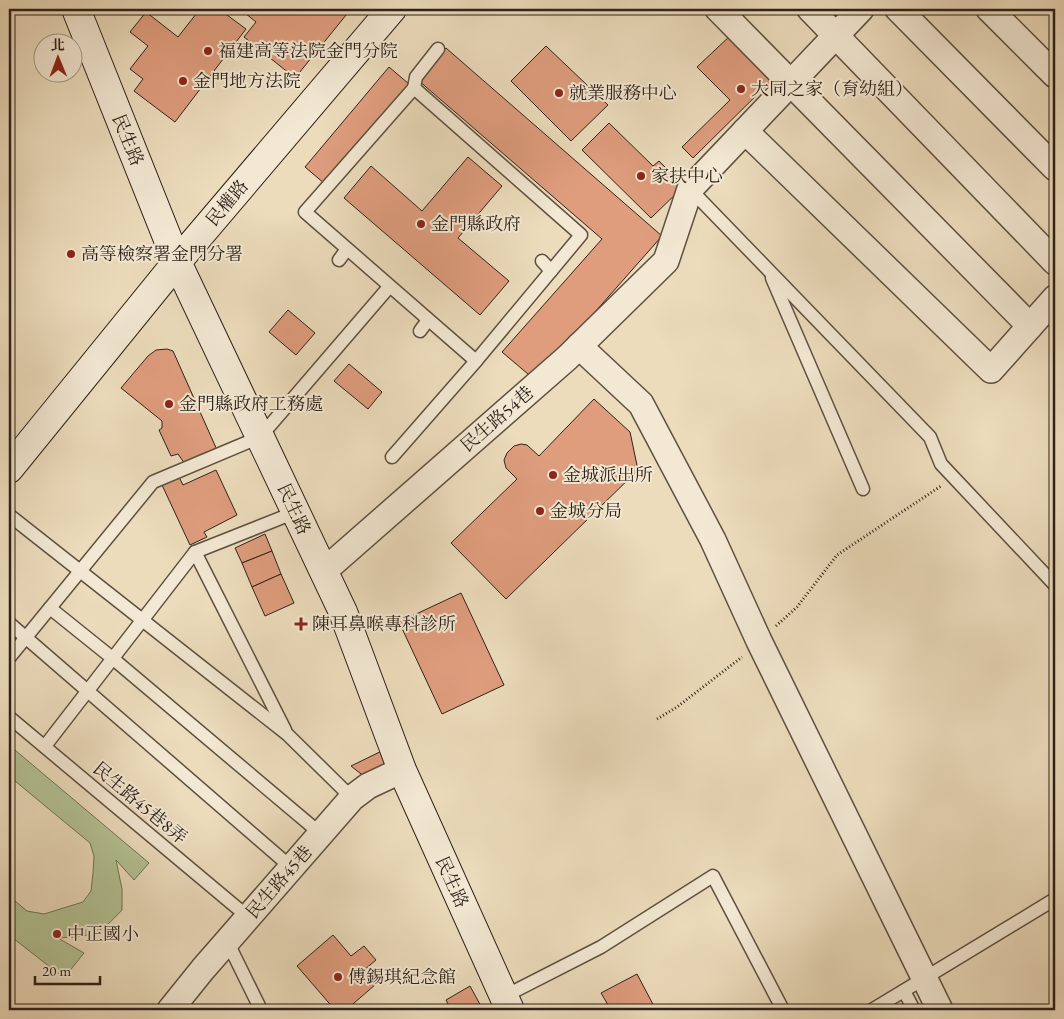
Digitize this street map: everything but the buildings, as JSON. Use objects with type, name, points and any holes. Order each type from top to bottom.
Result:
[{"type":"main road","name":"民生路","points":[[76,9],[177,262],[343,612],[402,770],[505,1005]]},
{"type":"main road","name":"民權路","points":[[9,469],[177,262],[392,9]]},
{"type":"street","points":[[718,9],[1030,326]]},
{"type":"street","points":[[810,9],[1055,262]]},
{"type":"street","points":[[690,188],[860,9]]},
{"type":"street","points":[[898,9],[1055,168]]},
{"type":"street","points":[[989,9],[1055,74]]},
{"type":"street","points":[[745,131],[991,370],[1055,298]]},
{"type":"street","name":"民生路54巷","points":[[324,571],[579,346],[666,261],[690,188]]},
{"type":"street","points":[[579,346],[641,404],[714,540],[914,985],[940,1010]]},
{"type":"street","name":"民生路45巷","points":[[170,1010],[352,798],[368,786],[402,770]]},
{"type":"lane","points":[[438,50],[416,77],[414,88],[379,131],[305,212],[476,361]]},
{"type":"lane","points":[[392,457],[476,361],[581,235],[414,88]]},
{"type":"lane","points":[[690,188],[930,437],[940,464],[1055,584]]},
{"type":"lane","points":[[339,260],[347,249]]},
{"type":"lane","points":[[542,261],[551,271]]},
{"type":"lane","points":[[769,271],[863,489]]},
{"type":"lane","points":[[9,658],[79,570],[153,482],[260,437],[389,287]]},
{"type":"lane","points":[[420,331],[428,320]]},
{"type":"lane","points":[[44,746],[111,657],[195,552],[296,512]]},
{"type":"lane","points":[[9,515],[287,734],[352,798]]},
{"type":"lane","points":[[195,552],[287,734]]},
{"type":"lane","points":[[50,608],[321,834]]},
{"type":"lane","points":[[9,623],[292,868]]},
{"type":"lane","name":"民生路45巷8弄","points":[[9,717],[248,917]]},
{"type":"lane","points":[[505,1005],[713,876],[783,1010]]},
{"type":"lane","points":[[872,1010],[1055,899]]},
{"type":"lane","points":[[228,941],[262,1010]]},
{"type":"lane","points":[[914,985],[914,1010]]},
{"type":"path","points":[[656,719],[677,707],[759,641],[797,607],[837,555],[938,490],[950,474]]},
{"type":"green space","points":[[9,745],[149,863],[134,880],[116,860],[122,889],[122,910],[107,925],[94,933],[58,938],[84,953],[64,978],[9,935],[9,896],[27,911],[44,914],[83,902],[91,891],[94,856],[90,843],[9,776]]},
{"type":"place","name":"福建高等法院金門分院","points":[[208,51]]},
{"type":"place","name":"金門地方法院","points":[[183,81]]},
{"type":"place","name":"大同之家（育幼組）","points":[[741,89]]},
{"type":"place","name":"就業服務中心","points":[[559,93]]},
{"type":"place","name":"家扶中心","points":[[641,176]]},
{"type":"place","name":"金門縣政府","points":[[421,224]]},
{"type":"place","name":"高等檢察署金門分署","points":[[71,254]]},
{"type":"place","name":"金門縣政府工務處","points":[[169,404]]},
{"type":"place","name":"金城派出所","points":[[553,475]]},
{"type":"place","name":"金城分局","points":[[540,511]]},
{"type":"place","name":"陳耳鼻喉專科診所","points":[[301,624]]},
{"type":"place","name":"中正國小","points":[[57,934]]},
{"type":"place","name":"傅錫琪紀念館","points":[[338,977]]}]
